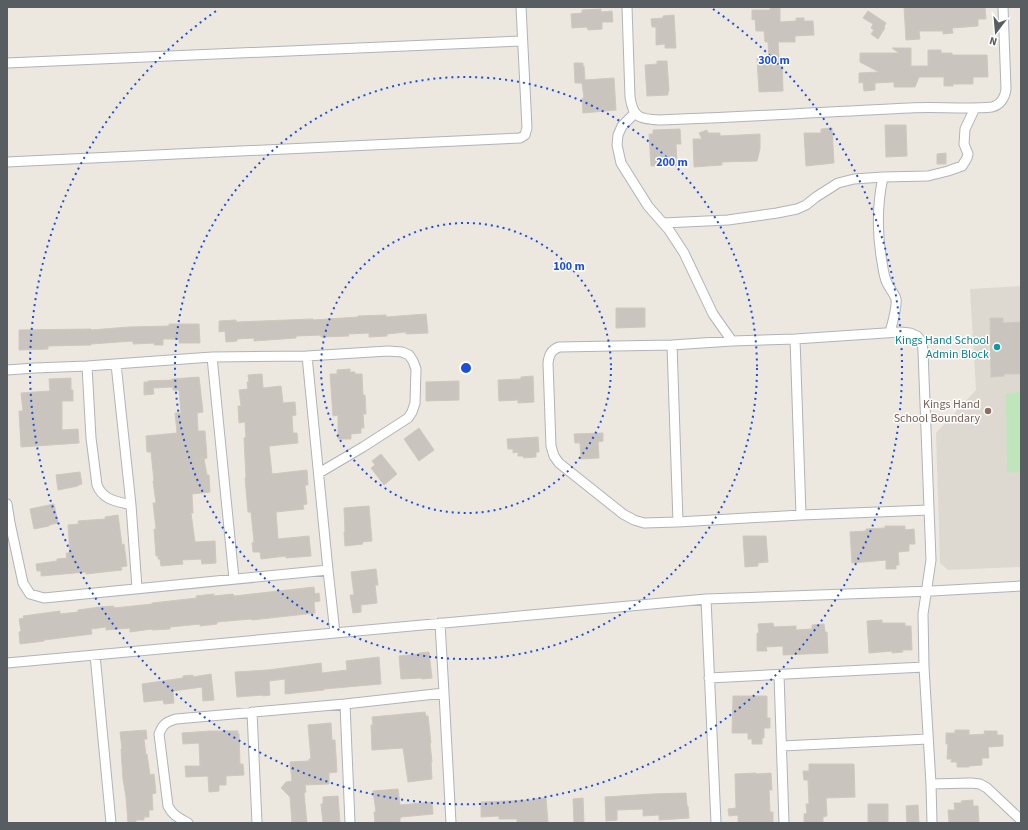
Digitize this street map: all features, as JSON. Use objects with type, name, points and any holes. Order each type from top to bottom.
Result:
[{"type":"street","points":[[7,162],[520,138],[525,134],[527,128],[521,7]]},
{"type":"street","points":[[627,7],[631,106],[639,117],[646,120],[912,108],[992,107],[1003,100],[1006,90],[1003,7]]},
{"type":"street","points":[[7,63],[522,41]]},
{"type":"street","points":[[663,222],[728,220],[777,213],[797,209],[806,205],[816,197],[838,184],[854,180],[882,177],[928,176],[962,166],[968,154],[964,144],[965,129],[974,108]]},
{"type":"street","points":[[635,113],[622,126],[618,135],[621,163],[634,186],[648,206],[669,230],[684,253],[714,314],[732,341]]},
{"type":"street","points":[[882,177],[879,198],[878,235],[886,280],[896,299],[890,332]]},
{"type":"street","points":[[929,510],[678,522],[644,523],[634,520],[623,514],[559,463],[554,456],[551,446],[550,431],[549,356],[559,347],[672,345],[795,339],[890,332],[910,333],[917,336],[922,342],[929,510],[930,560],[924,614],[924,667],[932,823]]},
{"type":"street","points":[[795,339],[801,515]]},
{"type":"street","points":[[672,345],[678,522]]},
{"type":"street","points":[[7,370],[212,357],[307,356],[388,351],[402,352],[409,355],[416,369],[415,403],[408,418],[364,447],[319,473]]},
{"type":"street","points":[[307,356],[335,633]]},
{"type":"street","points":[[212,357],[234,579]]},
{"type":"street","points":[[116,364],[131,506],[137,588]]},
{"type":"street","points":[[87,366],[91,438],[97,485],[104,496],[131,506]]},
{"type":"street","points":[[7,504],[23,583],[30,594],[44,598],[328,570]]},
{"type":"street","points":[[7,663],[706,599],[1021,586]]},
{"type":"street","points":[[706,599],[716,823]]},
{"type":"street","points":[[440,623],[451,823]]},
{"type":"street","points":[[95,655],[111,823]]},
{"type":"street","points":[[709,678],[924,667]]},
{"type":"street","points":[[779,675],[784,823]]},
{"type":"street","points":[[188,823],[171,812],[168,806],[159,734],[162,726],[168,722],[176,719],[345,704],[444,693]]},
{"type":"street","points":[[345,704],[350,823]]},
{"type":"street","points":[[252,712],[257,823]]},
{"type":"street","points":[[782,746],[928,740]]},
{"type":"street","points":[[931,784],[980,784],[987,788],[1021,820]]},
{"type":"shaded area","name":"Kings Hand School Boundary","points":[[1021,286],[1021,567],[948,570],[940,563],[936,433],[976,390],[970,289]]},
{"type":"green space","points":[[1021,392],[1021,471],[1007,473],[1006,393]]},
{"type":"building","points":[[904,7],[985,7],[986,19],[978,19],[978,26],[952,28],[953,33],[943,34],[943,31],[919,31],[920,39],[906,40]]},
{"type":"building","points":[[770,8],[780,8],[780,22],[796,21],[796,18],[804,18],[804,21],[813,21],[814,35],[795,36],[795,42],[778,42],[779,57],[782,57],[783,91],[759,92],[757,58],[769,58],[768,42],[765,42],[764,31],[756,31],[755,19],[752,20],[752,10],[770,10]]},
{"type":"building","points":[[601,9],[601,12],[612,11],[613,22],[602,22],[602,29],[588,30],[587,27],[572,28],[571,14],[582,13],[582,10]]},
{"type":"building","points":[[868,11],[886,23],[885,28],[878,39],[871,34],[874,30],[871,28],[873,24],[863,18]]},
{"type":"building","points":[[674,15],[676,48],[665,48],[665,44],[656,45],[656,27],[652,27],[651,19]]},
{"type":"building","points":[[892,48],[911,48],[911,66],[928,66],[928,50],[941,50],[941,53],[952,53],[952,55],[987,55],[988,77],[973,77],[973,84],[953,84],[953,86],[944,86],[944,77],[919,77],[915,87],[894,87],[894,82],[875,83],[875,90],[864,91],[863,82],[859,83],[859,73],[879,72],[860,62],[860,53],[899,53]]},
{"type":"building","points":[[657,61],[667,61],[668,95],[647,96],[645,65],[657,64]]},
{"type":"building","points":[[574,63],[583,63],[585,80],[614,78],[616,110],[583,113],[582,98],[584,98],[582,83],[575,83]]},
{"type":"building","points":[[885,125],[906,125],[907,156],[886,157]]},
{"type":"building","points":[[832,128],[834,163],[806,166],[804,133],[821,133],[821,129]]},
{"type":"building","points":[[680,129],[681,144],[676,144],[677,165],[651,166],[649,134],[653,134],[653,130]]},
{"type":"building","points":[[707,130],[708,133],[720,133],[720,136],[760,134],[760,149],[757,161],[722,162],[722,165],[694,167],[693,139],[702,139],[699,133]]},
{"type":"building","points":[[946,153],[946,164],[937,164],[937,154]]},
{"type":"building","points":[[616,308],[645,308],[645,327],[616,328]]},
{"type":"building","points":[[426,314],[428,333],[406,334],[406,332],[387,334],[387,336],[369,337],[369,333],[348,334],[349,336],[296,336],[296,338],[254,341],[254,338],[237,339],[237,341],[226,342],[225,331],[219,332],[219,321],[313,320],[358,316],[386,315],[386,317]]},
{"type":"building","points":[[990,318],[1003,318],[1003,323],[1021,322],[1021,374],[1004,374],[1004,376],[991,377]]},
{"type":"building","points":[[169,324],[199,324],[200,343],[179,343],[179,339],[163,339],[163,345],[154,345],[154,343],[133,344],[133,341],[91,345],[48,346],[48,349],[19,350],[19,330],[91,330],[169,326]]},
{"type":"building","points":[[350,369],[350,372],[362,374],[366,414],[363,414],[364,428],[361,428],[361,433],[351,434],[351,439],[338,439],[338,415],[333,416],[330,374],[337,374],[337,370]]},
{"type":"building","points":[[262,374],[263,388],[281,386],[283,403],[295,402],[296,415],[292,416],[293,433],[297,433],[298,443],[269,446],[272,474],[307,470],[308,485],[305,485],[307,504],[303,505],[304,509],[276,512],[278,539],[309,536],[311,556],[286,558],[286,556],[261,559],[260,552],[253,552],[252,543],[254,542],[251,512],[248,512],[245,478],[245,422],[239,423],[238,406],[241,406],[239,390],[248,389],[248,375]]},
{"type":"building","points":[[533,376],[534,402],[518,403],[518,400],[499,401],[498,380],[521,379],[521,377]]},
{"type":"building","points":[[199,377],[203,412],[197,413],[198,431],[205,431],[207,458],[204,459],[207,475],[209,475],[210,492],[192,494],[193,513],[191,513],[195,542],[215,541],[216,563],[202,564],[201,559],[182,560],[183,564],[161,566],[160,559],[156,556],[154,529],[156,529],[153,503],[156,503],[151,452],[147,452],[146,436],[177,433],[175,413],[181,413],[179,390],[173,390],[173,387],[153,388],[154,394],[144,395],[144,382]]},
{"type":"building","points":[[71,378],[73,401],[62,401],[62,430],[78,429],[79,443],[21,447],[19,411],[23,411],[21,393],[50,391],[49,379]]},
{"type":"building","points":[[459,381],[459,400],[426,401],[426,382]]},
{"type":"building","points":[[419,428],[434,450],[419,461],[404,439]]},
{"type":"building","points":[[603,433],[603,441],[598,442],[599,458],[581,459],[580,443],[575,443],[574,434]]},
{"type":"building","points":[[538,437],[539,452],[536,452],[536,457],[524,458],[523,456],[518,456],[518,452],[513,453],[513,449],[508,449],[507,439]]},
{"type":"building","points":[[381,454],[397,474],[384,485],[371,468],[375,465],[372,461]]},
{"type":"building","points":[[80,472],[82,484],[58,490],[56,475]]},
{"type":"building","points":[[54,504],[58,523],[34,529],[30,509]]},
{"type":"building","points":[[369,506],[372,541],[362,542],[363,544],[345,546],[344,508]]},
{"type":"building","points":[[118,515],[122,545],[124,544],[127,566],[121,567],[122,570],[86,574],[86,572],[41,576],[41,571],[37,571],[36,564],[67,558],[66,553],[70,553],[68,525],[79,524],[78,521],[105,519],[105,517]]},
{"type":"building","points":[[885,526],[905,526],[905,530],[914,529],[915,544],[909,544],[909,551],[898,552],[899,565],[896,565],[896,569],[886,569],[886,560],[852,563],[850,532],[885,528]]},
{"type":"building","points":[[743,536],[766,536],[768,562],[758,563],[758,566],[745,567]]},
{"type":"building","points":[[376,569],[378,585],[375,585],[377,603],[361,605],[361,612],[353,613],[350,595],[354,595],[351,572]]},
{"type":"building","points":[[314,587],[315,594],[319,593],[320,601],[314,602],[315,613],[130,632],[130,628],[106,630],[106,627],[91,629],[92,634],[20,644],[19,632],[21,631],[19,619],[24,618],[23,616],[60,611],[60,614],[78,612],[78,610],[100,607],[114,606],[114,608],[152,604],[197,598],[196,596],[214,594],[214,596],[233,594],[234,596]]},
{"type":"building","points":[[882,620],[882,623],[905,623],[905,626],[911,626],[912,650],[902,650],[903,652],[892,653],[892,651],[869,653],[867,621]]},
{"type":"building","points":[[773,623],[774,627],[796,626],[796,630],[812,629],[812,625],[824,624],[825,632],[827,632],[828,653],[783,655],[783,646],[766,647],[767,651],[757,651],[757,633],[759,633],[758,624]]},
{"type":"building","points":[[429,652],[432,678],[401,679],[399,656]]},
{"type":"building","points":[[379,657],[381,684],[285,694],[285,679],[269,681],[270,695],[237,697],[235,672],[268,670],[321,663],[322,673],[347,670],[346,661]]},
{"type":"building","points":[[211,674],[214,700],[203,701],[202,687],[173,691],[174,703],[164,704],[163,700],[144,702],[142,684],[183,678],[183,676],[193,675],[193,677]]},
{"type":"building","points":[[733,696],[767,696],[767,718],[770,718],[770,728],[764,728],[764,738],[762,738],[762,744],[752,744],[752,739],[748,739],[748,733],[732,733]]},
{"type":"building","points":[[425,712],[426,716],[428,716],[431,743],[432,779],[408,782],[403,748],[372,750],[372,717]]},
{"type":"building","points":[[331,723],[332,740],[335,740],[337,772],[329,773],[329,784],[305,785],[306,792],[304,793],[307,823],[292,823],[290,797],[281,788],[286,782],[292,781],[290,762],[309,761],[309,759],[311,759],[308,725]]},
{"type":"building","points":[[146,730],[147,739],[144,739],[146,755],[147,754],[150,775],[154,774],[156,793],[152,794],[153,810],[149,810],[149,817],[144,817],[144,820],[136,820],[136,823],[128,823],[120,732]]},
{"type":"building","points":[[955,730],[969,730],[969,735],[985,734],[984,731],[997,731],[997,735],[1003,735],[1003,746],[988,747],[989,758],[982,758],[982,765],[957,767],[957,762],[951,762],[952,759],[947,759],[948,744],[946,744],[946,733],[955,733]]},
{"type":"building","points":[[238,731],[240,764],[243,764],[244,775],[226,776],[226,785],[219,785],[219,791],[209,792],[208,776],[186,777],[185,766],[200,766],[199,743],[183,744],[182,733]]},
{"type":"building","points":[[809,764],[854,764],[855,797],[826,798],[827,816],[823,817],[823,823],[804,823],[804,814],[807,813],[806,804],[809,804],[808,780],[804,780],[803,771],[809,771]]},
{"type":"building","points":[[771,773],[772,790],[769,790],[770,812],[773,812],[773,823],[738,823],[738,815],[729,816],[728,809],[736,808],[735,774]]},
{"type":"building","points":[[398,789],[400,805],[432,802],[433,814],[401,817],[400,823],[375,823],[374,812],[376,812],[373,791]]},
{"type":"building","points":[[686,793],[689,818],[659,820],[659,815],[643,816],[643,809],[617,810],[617,820],[606,821],[605,797]]},
{"type":"building","points":[[338,796],[340,823],[323,823],[321,804],[323,804],[323,797]]},
{"type":"building","points":[[546,798],[548,823],[517,823],[517,819],[499,819],[499,816],[481,817],[481,802],[534,800]]},
{"type":"building","points":[[583,798],[584,823],[574,823],[573,799]]},
{"type":"building","points":[[973,800],[973,806],[978,806],[979,823],[949,823],[948,810],[955,810],[954,803],[962,803],[961,801]]},
{"type":"building","points":[[868,804],[888,804],[888,823],[868,823]]},
{"type":"building","points":[[918,805],[919,823],[907,823],[906,806]]},
{"type":"place","name":"Kings Hand School Admin Block","points":[[997,347]]},
{"type":"place","name":"Kings Hand School Boundary","points":[[988,411]]}]
